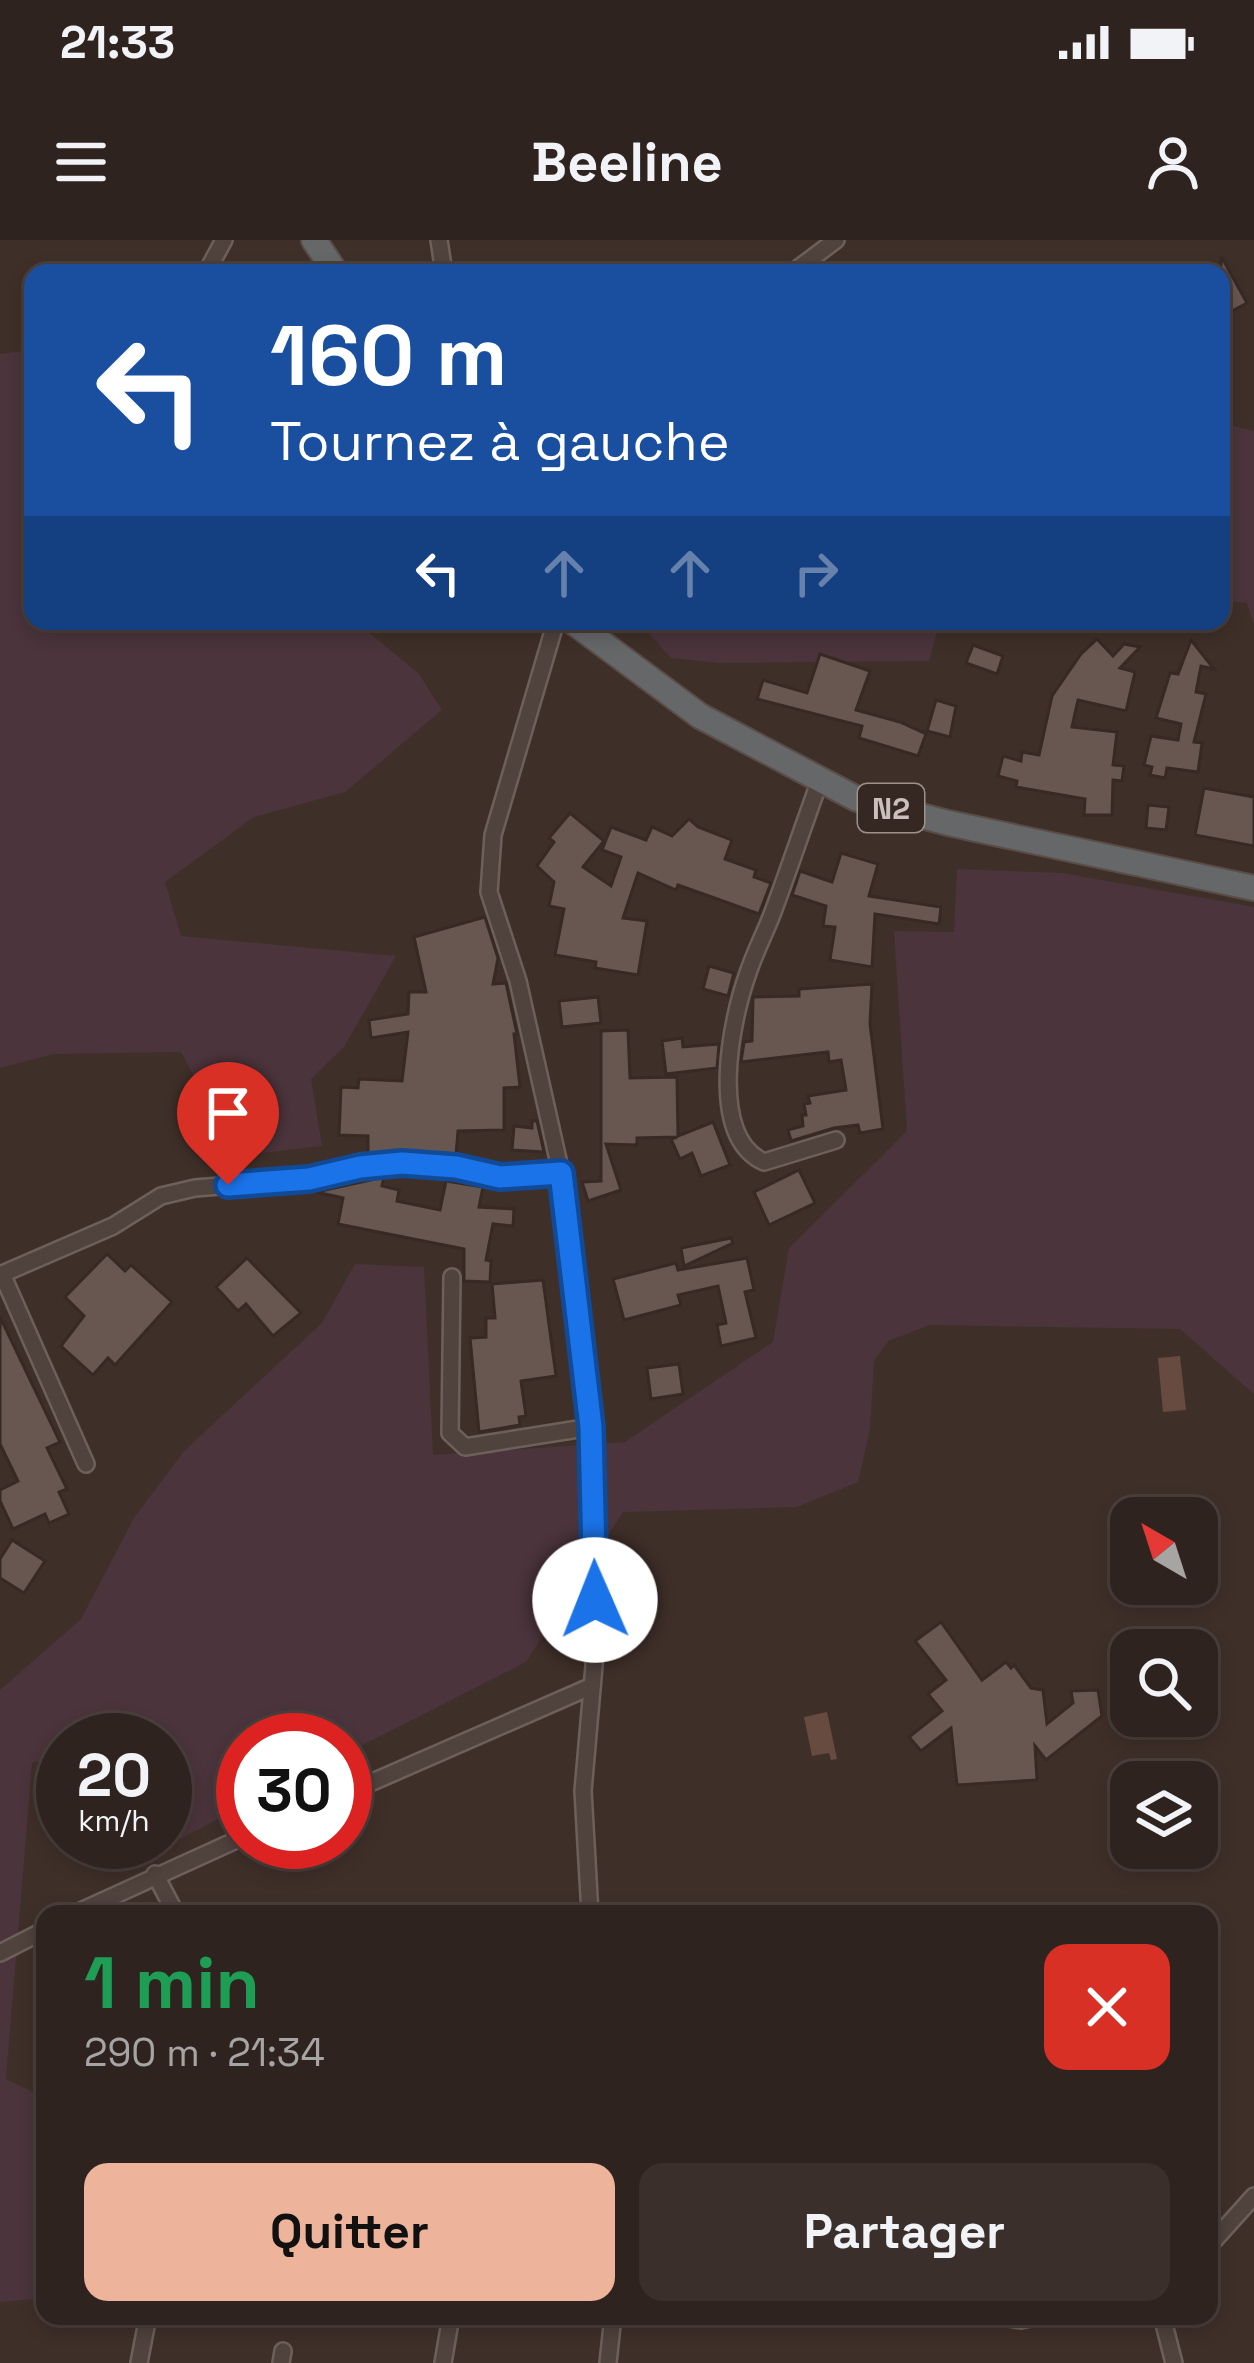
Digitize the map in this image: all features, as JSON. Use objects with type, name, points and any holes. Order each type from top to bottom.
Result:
[{"type":"highway","name":"N2","points":[[584,630],[700,716],[857,799],[948,824],[1254,888]]},
{"type":"street","points":[[804,264],[836,240]]},
{"type":"street","points":[[553,630],[493,835],[489,892],[518,982],[561,1173],[591,1427],[596,1643],[583,1791],[589,1905]]},
{"type":"street","points":[[820,780],[747,974],[732,1034],[728,1077],[732,1122],[750,1156],[764,1162],[836,1140]]},
{"type":"street","points":[[86,1465],[1,1274],[113,1226],[161,1196],[195,1188],[309,1179],[402,1163],[456,1167],[500,1177],[561,1173]]},
{"type":"street","points":[[452,1277],[450,1433],[455,1442],[465,1448],[591,1427]]},
{"type":"street","points":[[372,1782],[592,1686]]},
{"type":"street","points":[[92,1905],[216,1848]]},
{"type":"street","points":[[154,1874],[171,1905]]},
{"type":"street","points":[[0,1953],[36,1935]]},
{"type":"street","points":[[1218,2236],[1254,2196]]},
{"type":"street","points":[[139,2363],[146,2325]]},
{"type":"street","points":[[443,2363],[449,2325]]},
{"type":"street","points":[[608,2363],[612,2325]]},
{"type":"street","points":[[1164,2325],[1174,2363]]},
{"type":"shaded area","points":[[24,351],[24,630],[366,630],[419,674],[442,710],[345,792],[254,817],[165,882],[181,936],[396,956],[344,1047],[311,1079],[322,1146],[237,1156],[181,1052],[54,1054],[0,1068],[0,354]]},
{"type":"shaded area","points":[[1230,425],[1254,431],[1254,625],[1247,603],[1230,602]]},
{"type":"shaded area","points":[[646,630],[938,630],[929,661],[719,663],[671,658]]},
{"type":"shaded area","points":[[957,869],[1062,873],[1254,907],[1254,1394],[1180,1329],[930,1325],[888,1341],[874,1361],[870,1429],[858,1482],[797,1507],[623,1512],[526,1662],[372,1740],[372,1713],[216,1713],[216,1820],[192,1833],[192,1713],[36,1713],[36,1762],[32,1763],[6,2079],[36,2094],[36,2299],[0,2302],[0,1690],[81,1619],[134,1518],[184,1451],[322,1323],[355,1264],[424,1267],[433,1455],[625,1442],[773,1342],[789,1248],[907,1131],[894,931],[954,932]]},
{"type":"shaded area","points":[[1180,1356],[1186,1410],[1163,1412],[1158,1358]]},
{"type":"shaded area","points":[[827,1712],[837,1759],[831,1760],[829,1753],[812,1756],[804,1717]]},
{"type":"building","points":[[1230,272],[1247,303],[1230,312]]},
{"type":"building","points":[[1097,639],[1113,656],[1124,644],[1140,647],[1120,668],[1135,672],[1126,711],[1078,700],[1072,727],[1117,732],[1113,765],[1124,766],[1122,781],[1113,780],[1112,815],[1084,815],[1085,799],[1016,787],[1017,781],[998,776],[1003,756],[1021,761],[1022,752],[1039,755],[1052,696]]},
{"type":"building","points":[[1191,640],[1214,669],[1201,666],[1196,692],[1206,694],[1194,742],[1202,743],[1198,772],[1167,768],[1165,778],[1150,775],[1152,767],[1144,765],[1151,736],[1178,740],[1181,724],[1156,718],[1170,673],[1178,674]]},
{"type":"building","points":[[973,645],[1003,656],[997,674],[966,663]]},
{"type":"building","points":[[820,654],[870,671],[856,710],[926,734],[918,756],[859,738],[862,726],[757,699],[763,680],[807,693]]},
{"type":"building","points":[[936,700],[956,706],[950,737],[927,731]]},
{"type":"building","points":[[1204,788],[1254,797],[1254,846],[1195,835]]},
{"type":"building","points":[[1148,805],[1169,807],[1166,830],[1146,828]]},
{"type":"building","points":[[570,813],[604,841],[583,867],[611,886],[621,857],[602,850],[611,827],[646,840],[652,827],[672,836],[689,819],[732,840],[725,859],[756,870],[754,877],[771,883],[759,914],[678,885],[676,890],[638,873],[623,918],[647,921],[638,975],[555,955],[564,909],[549,906],[554,882],[537,866],[554,842],[549,838]]},
{"type":"building","points":[[841,853],[878,864],[869,896],[941,907],[939,924],[875,914],[872,967],[830,960],[835,927],[823,926],[826,906],[792,895],[800,871],[832,882]]},
{"type":"building","points":[[485,917],[498,958],[493,984],[506,983],[517,1034],[520,1087],[504,1088],[504,1130],[458,1131],[456,1155],[368,1154],[368,1136],[339,1135],[341,1087],[358,1088],[359,1079],[402,1081],[408,1032],[371,1038],[369,1020],[408,1014],[409,992],[426,992],[414,937]]},
{"type":"building","points":[[709,966],[734,973],[728,996],[703,989]]},
{"type":"building","points":[[872,984],[870,1024],[883,1129],[860,1133],[858,1125],[834,1128],[791,1141],[788,1130],[803,1126],[808,1096],[846,1090],[841,1060],[829,1062],[828,1052],[741,1062],[744,1042],[752,1041],[753,997],[799,996],[799,989]]},
{"type":"building","points":[[598,997],[601,1023],[562,1027],[559,1001]]},
{"type":"building","points":[[628,1030],[630,1078],[677,1077],[678,1136],[713,1122],[730,1165],[701,1176],[692,1153],[680,1159],[671,1139],[677,1137],[637,1138],[637,1145],[606,1144],[621,1190],[588,1201],[582,1182],[601,1181],[601,1031]]},
{"type":"building","points":[[682,1038],[683,1047],[719,1044],[717,1068],[666,1074],[662,1041]]},
{"type":"building","points":[[532,1121],[537,1121],[544,1152],[512,1150],[514,1126],[532,1128]]},
{"type":"building","points":[[799,1170],[815,1203],[769,1225],[754,1192]]},
{"type":"building","points":[[384,1177],[382,1186],[399,1190],[397,1201],[440,1210],[446,1181],[483,1187],[479,1207],[514,1209],[513,1226],[493,1224],[486,1260],[491,1261],[490,1282],[464,1281],[464,1249],[338,1224],[343,1198],[316,1192]]},
{"type":"building","points":[[731,1238],[733,1243],[684,1266],[681,1248]]},
{"type":"building","points":[[107,1254],[125,1271],[131,1265],[172,1302],[115,1365],[108,1358],[93,1375],[61,1346],[84,1316],[65,1297]]},
{"type":"building","points":[[247,1258],[301,1313],[273,1336],[246,1304],[238,1311],[216,1287]]},
{"type":"building","points":[[747,1258],[754,1290],[745,1292],[756,1338],[721,1346],[717,1325],[726,1323],[718,1286],[678,1295],[681,1305],[624,1320],[613,1279],[676,1263],[678,1270]]},
{"type":"building","points":[[543,1280],[556,1376],[521,1381],[526,1416],[519,1417],[520,1425],[479,1432],[470,1338],[486,1337],[486,1318],[495,1318],[492,1284]]},
{"type":"building","points":[[0,1317],[60,1442],[47,1448],[67,1489],[59,1492],[69,1514],[49,1523],[45,1514],[13,1529],[0,1501],[0,1490],[18,1481],[0,1444]]},
{"type":"building","points":[[679,1364],[683,1394],[651,1399],[647,1368]]},
{"type":"building","points":[[12,1540],[45,1561],[24,1593],[0,1578],[0,1559]]},
{"type":"building","points":[[941,1622],[982,1680],[1006,1662],[1011,1668],[1014,1665],[1031,1688],[1043,1690],[1047,1724],[1073,1703],[1071,1691],[1098,1690],[1102,1716],[1046,1760],[1035,1746],[1037,1780],[957,1785],[951,1728],[921,1751],[909,1737],[942,1711],[928,1694],[946,1680],[915,1641]]},
{"type":"route","points":[[228,1185],[309,1179],[402,1163],[456,1167],[500,1177],[561,1173],[591,1427],[595,1600]]}]
